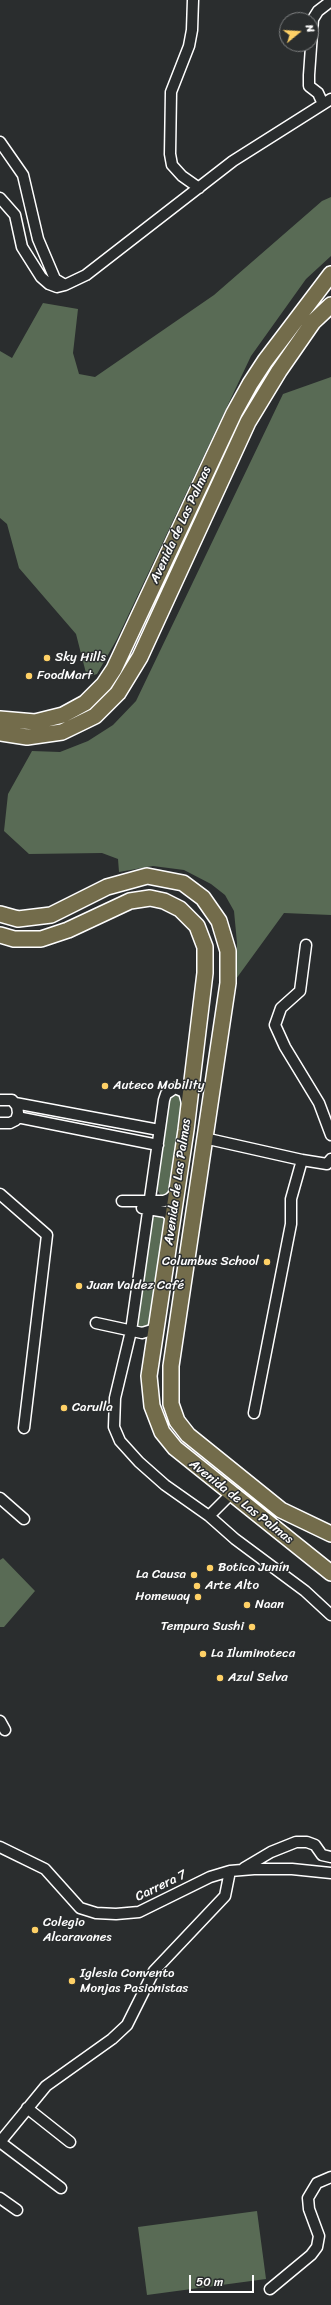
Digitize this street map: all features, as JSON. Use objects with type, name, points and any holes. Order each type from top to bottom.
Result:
[{"type":"main road","name":"Avenida de Las Palmas","points":[[0,719],[35,722],[63,715],[85,703],[104,684],[114,669],[234,413],[250,384],[265,361],[331,274]]},
{"type":"main road","name":"Avenida de Las Palmas","points":[[0,733],[27,737],[62,732],[95,716],[118,693],[140,658],[248,422],[265,393],[309,328],[321,313],[331,305]]},
{"type":"main road","name":"Avenida de Las Palmas","points":[[0,914],[18,919],[50,915],[107,887],[147,876],[182,883],[203,898],[219,920],[225,935],[229,962],[228,983],[204,1138],[172,1366],[170,1404],[177,1421],[188,1435],[281,1510],[331,1534]]},
{"type":"main road","name":"Avenida de Las Palmas","points":[[0,935],[14,939],[41,939],[68,930],[109,910],[140,899],[150,898],[164,901],[186,914],[199,931],[204,947],[205,960],[188,1113],[149,1376],[152,1406],[157,1420],[175,1448],[331,1573]]},
{"type":"main road","points":[[331,1561],[331,1567]]},
{"type":"street","points":[[193,0],[192,30],[189,46],[171,92],[170,154],[172,165],[182,176],[199,188]]},
{"type":"street","points":[[0,198],[15,215],[22,247],[41,277],[57,287],[65,285],[86,274],[232,161],[327,101],[309,86],[309,75],[313,19],[318,11],[331,1]]},
{"type":"street","points":[[0,142],[24,175],[38,239],[55,279],[65,285]]},
{"type":"street","points":[[306,945],[300,990],[281,1008],[275,1025],[285,1047],[319,1103],[331,1135]]},
{"type":"street","points":[[188,1113],[184,1092],[176,1088],[170,1090],[164,1100],[159,1130],[131,1331],[115,1398],[114,1427],[120,1441],[139,1462],[165,1485],[209,1516],[235,1539],[305,1591],[331,1615]]},
{"type":"street","points":[[0,1100],[8,1099],[15,1103],[159,1130]]},
{"type":"street","points":[[1,1125],[13,1122],[17,1117],[18,1110],[15,1103]]},
{"type":"street","points":[[17,1117],[158,1145]]},
{"type":"street","points":[[204,1138],[326,1164],[331,1159]]},
{"type":"street","points":[[254,1413],[291,1224],[291,1199],[302,1160]]},
{"type":"street","points":[[122,1204],[149,1205],[170,1199],[177,1192]]},
{"type":"street","points":[[0,1194],[47,1235],[24,1428]]},
{"type":"street","points":[[149,1205],[166,1212],[173,1220]]},
{"type":"street","points":[[96,1323],[147,1333],[152,1330],[158,1320]]},
{"type":"street","points":[[209,1516],[232,1493]]},
{"type":"street","points":[[0,1498],[24,1519]]},
{"type":"street","points":[[240,1870],[271,1852],[296,1842],[315,1844],[322,1855],[331,1857]]},
{"type":"street","name":"Carrera 7","points":[[0,1847],[45,1869],[80,1908],[96,1913],[116,1914],[139,1912],[210,1876],[230,1871],[292,1869],[331,1873]]},
{"type":"street","points":[[61,2188],[0,2142],[46,2086],[66,2070],[112,2039],[127,2025],[154,1971],[225,1896],[230,1871]]},
{"type":"street","points":[[27,2108],[70,2142]]},
{"type":"street","points":[[270,2289],[311,2255],[317,2247],[319,2236],[309,2209],[308,2198],[317,2183],[331,2177]]},
{"type":"street","points":[[0,2198],[16,2210]]},
{"type":"green space","points":[[331,197],[331,256],[306,279],[251,356],[117,639],[97,674],[87,677],[76,634],[19,568],[7,524],[0,518],[0,351],[12,358],[43,303],[78,309],[73,353],[79,374],[95,377],[214,295],[322,201]]},
{"type":"green space","points":[[331,377],[331,915],[284,913],[236,979],[237,943],[234,911],[225,895],[211,884],[184,870],[153,866],[119,872],[118,859],[102,853],[29,854],[4,831],[8,794],[32,751],[60,752],[88,741],[113,725],[136,701],[283,394]]},
{"type":"green space","points":[[174,1091],[183,1097],[172,1189],[167,1196],[161,1196],[157,1189],[169,1097]]},
{"type":"green space","points":[[156,1215],[166,1217],[150,1323],[145,1327],[139,1327],[136,1319],[153,1219]]},
{"type":"green space","points":[[3,1558],[35,1591],[4,1627],[0,1627],[0,1560]]},
{"type":"green space","points":[[257,2211],[266,2279],[147,2295],[138,2227]]},
{"type":"place","name":"Sky Hills","points":[[47,658]]},
{"type":"place","name":"FoodMart","points":[[29,676]]},
{"type":"place","name":"Auteco Mobility","points":[[105,1086]]},
{"type":"place","name":"Columbus School","points":[[267,1262]]},
{"type":"place","name":"Juan Valdez Café","points":[[79,1286]]},
{"type":"place","name":"Carulla","points":[[64,1408]]},
{"type":"place","name":"Botica Junín","points":[[210,1568]]},
{"type":"place","name":"La Causa","points":[[194,1575]]},
{"type":"place","name":"Arte Alto","points":[[197,1586]]},
{"type":"place","name":"Homeway","points":[[198,1597]]},
{"type":"place","name":"Naan","points":[[247,1605]]},
{"type":"place","name":"Tempura Sushi","points":[[252,1627]]},
{"type":"place","name":"La Iluminoteca","points":[[203,1654]]},
{"type":"place","name":"Azul Selva","points":[[220,1678]]},
{"type":"place","name":"Colegio Alcaravanes","points":[[35,1930]]},
{"type":"place","name":"Iglesia Convento Monjas Pasionistas","points":[[72,1981]]}]
